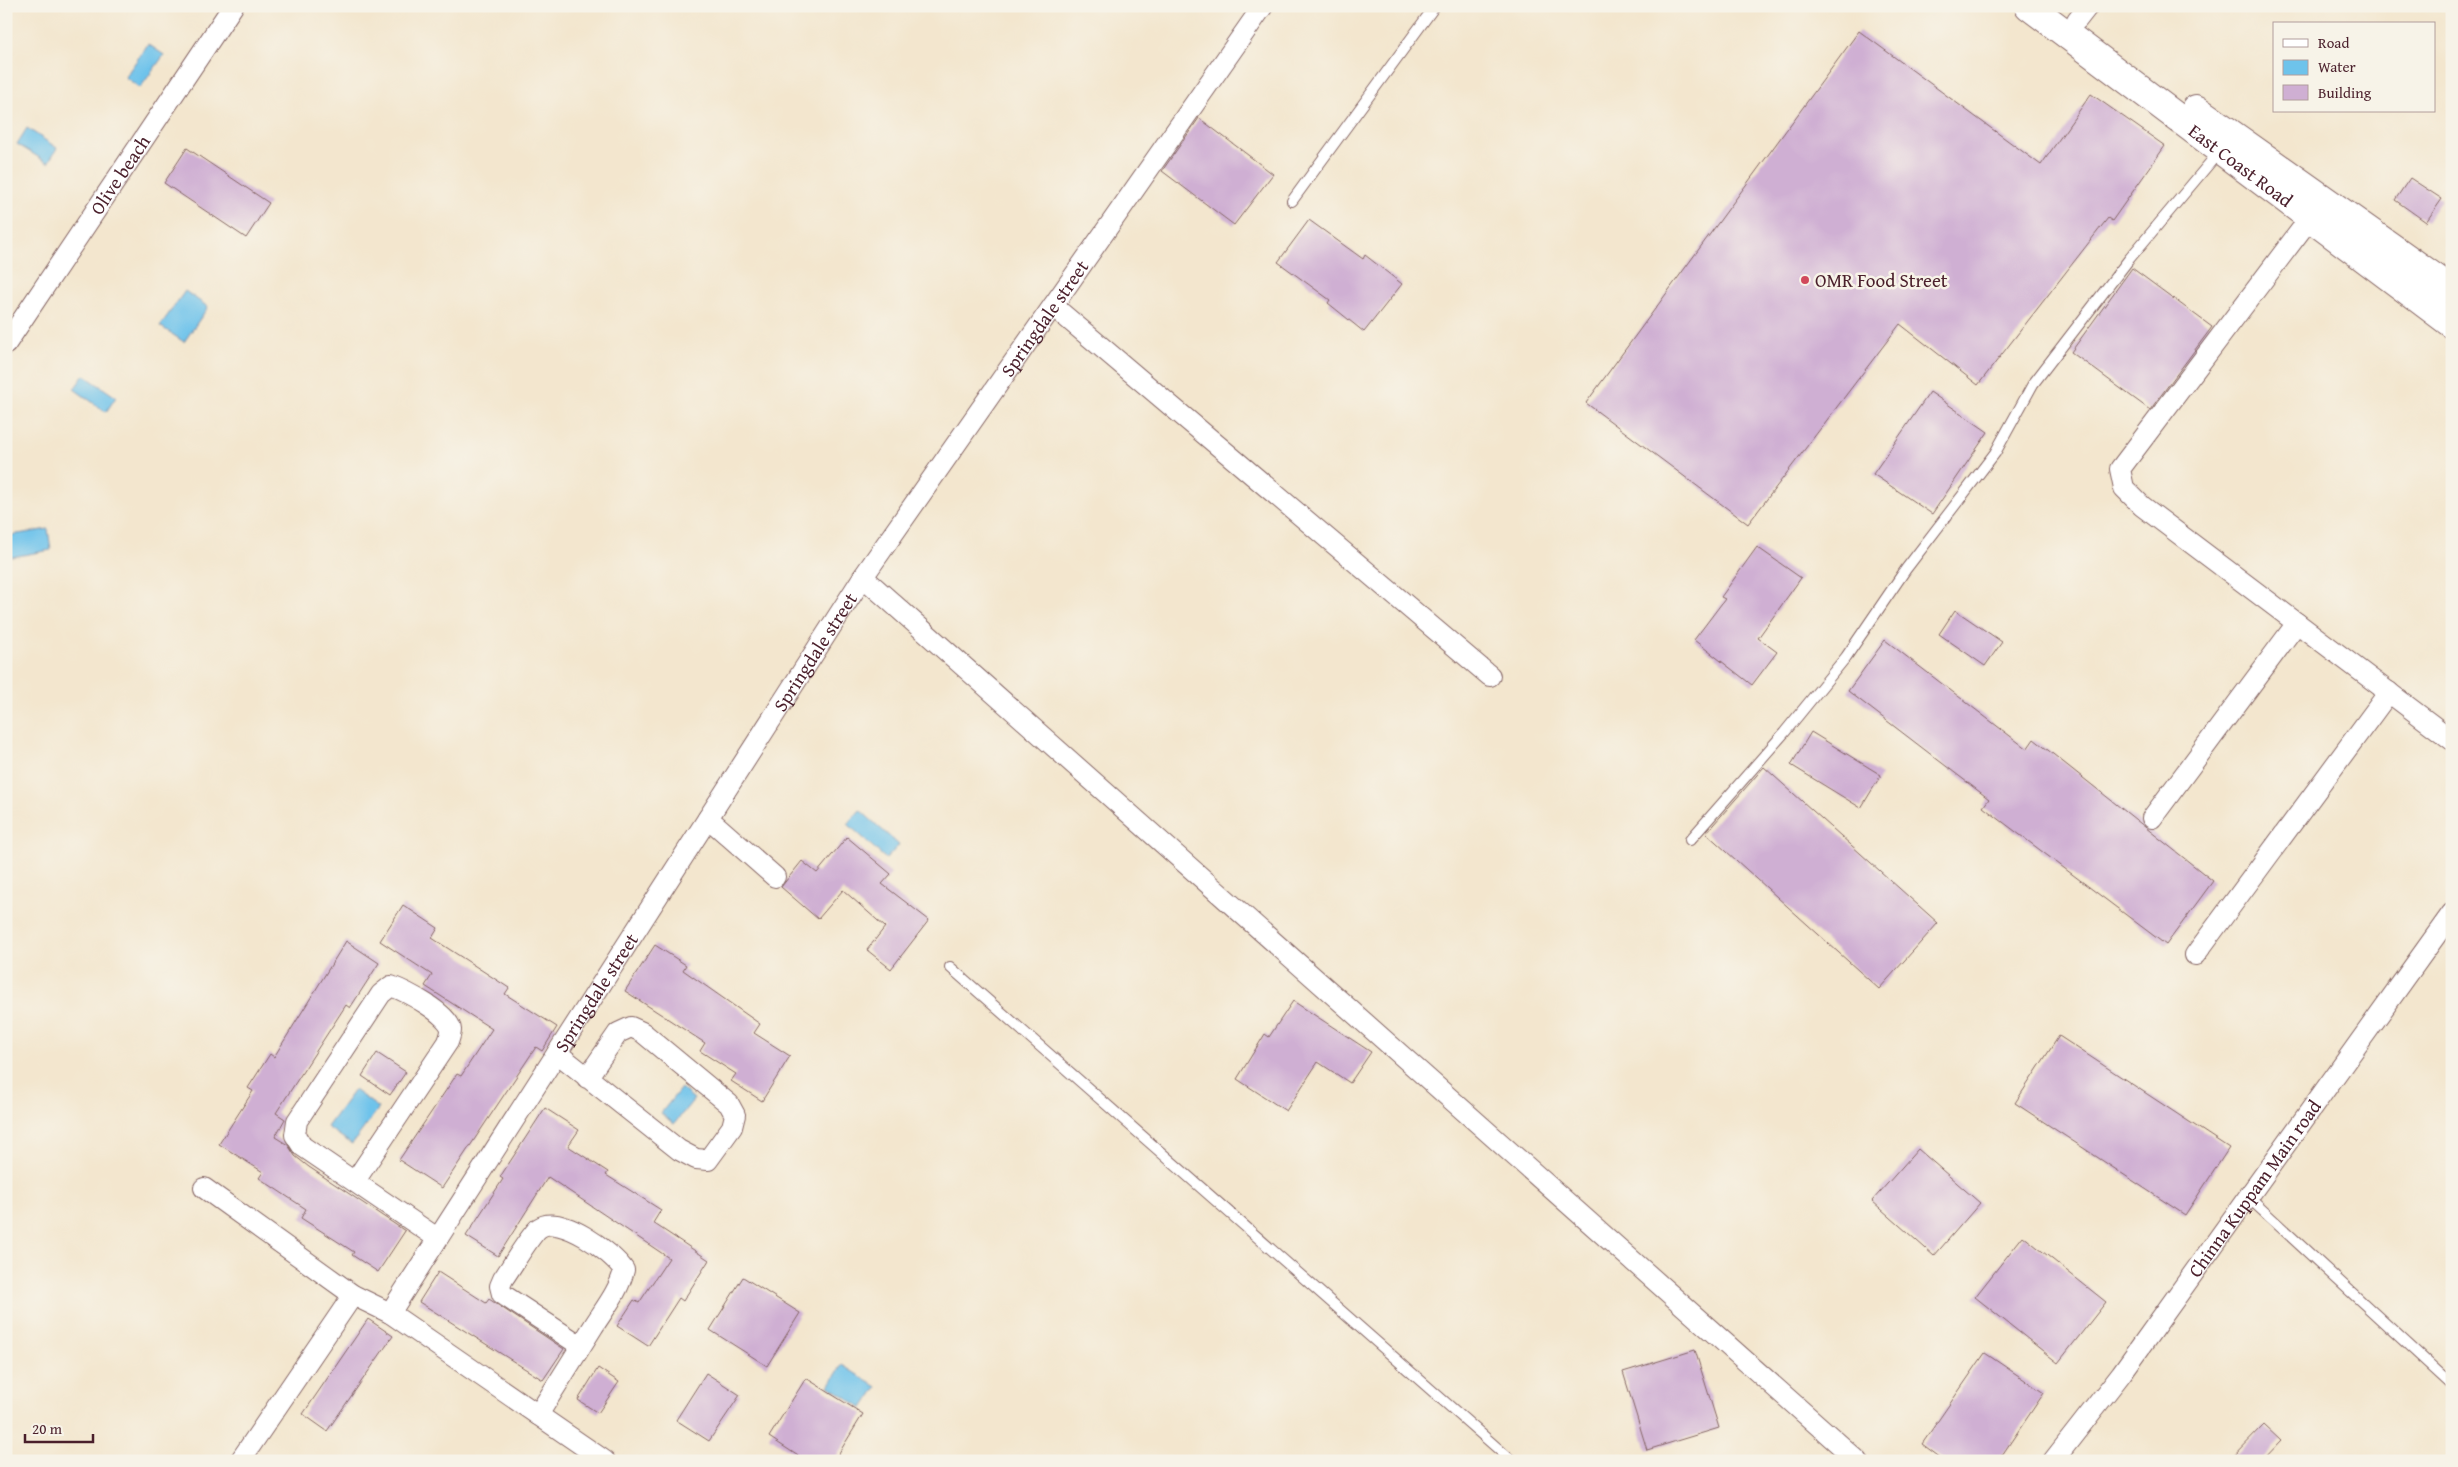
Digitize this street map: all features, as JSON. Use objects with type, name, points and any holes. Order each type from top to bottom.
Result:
[{"type":"main road","name":"East Coast Road","points":[[2029,6],[2226,143],[2452,290]]},
{"type":"main road","name":"East Coast Road","points":[[2074,11],[2310,218],[2452,324]]},
{"type":"street","name":"Olive beach","points":[[6,344],[233,6]]},
{"type":"street","name":"Springdale street","points":[[390,1313],[863,577],[1263,6]]},
{"type":"street","points":[[2310,218],[2120,469],[2124,488],[2142,506],[2452,740]]},
{"type":"street","points":[[1053,306],[1490,676]]},
{"type":"street","points":[[863,577],[1858,1461]]},
{"type":"street","points":[[2152,818],[2296,623]]},
{"type":"street","points":[[2195,955],[2389,692]]},
{"type":"street","points":[[708,818],[775,877]]},
{"type":"street","name":"Chinna Kuppam Main road","points":[[2053,1461],[2121,1374],[2452,913]]},
{"type":"street","points":[[355,1181],[448,1042],[451,1030],[446,1019],[404,990],[391,986],[381,994],[297,1121],[295,1135],[302,1146],[438,1238]]},
{"type":"street","points":[[557,1054],[587,1078],[679,1150],[696,1159],[708,1160],[732,1128],[735,1115],[730,1104],[642,1032],[631,1027],[618,1033],[587,1078]]},
{"type":"street","points":[[204,1188],[353,1295],[390,1313],[605,1461]]},
{"type":"street","points":[[538,1415],[620,1284],[624,1270],[616,1258],[602,1248],[565,1226],[551,1224],[539,1228],[500,1286],[502,1294],[581,1346]]},
{"type":"street","points":[[240,1461],[353,1295]]},
{"type":"lane","points":[[1292,201],[1435,6]]},
{"type":"lane","points":[[1690,840],[1779,740],[1846,657],[1906,570],[1995,453],[2033,384],[2130,258],[2226,143]]},
{"type":"lane","points":[[950,967],[1512,1461]]},
{"type":"lane","points":[[2248,1198],[2452,1385]]},
{"type":"water","points":[[148,44],[164,55],[140,88],[125,77]]},
{"type":"water","points":[[27,128],[57,148],[48,163],[17,144]]},
{"type":"water","points":[[185,291],[208,307],[184,342],[160,326]]},
{"type":"water","points":[[84,375],[116,397],[106,412],[74,389]]},
{"type":"water","points":[[48,529],[51,550],[6,558],[6,536]]},
{"type":"water","points":[[860,810],[899,845],[886,859],[848,824]]},
{"type":"water","points":[[681,1088],[694,1099],[674,1124],[661,1113]]},
{"type":"water","points":[[354,1090],[379,1108],[352,1144],[327,1127]]},
{"type":"water","points":[[842,1365],[877,1387],[863,1408],[829,1386]]},
{"type":"building","name":"OMR Food Street","points":[[1859,31],[2041,165],[2091,94],[2165,146],[2112,221],[2108,218],[1978,385],[1900,324],[1748,524],[1586,403]]},
{"type":"building","points":[[1199,118],[1273,174],[1234,225],[1162,171]]},
{"type":"building","points":[[187,148],[269,203],[246,238],[164,183]]},
{"type":"building","points":[[2410,178],[2442,199],[2426,222],[2395,200]]},
{"type":"building","points":[[1309,220],[1363,259],[1365,255],[1402,284],[1364,332],[1328,303],[1330,300],[1278,262]]},
{"type":"building","points":[[2132,268],[2212,327],[2150,410],[2071,352]]},
{"type":"building","points":[[1930,392],[1988,432],[1932,514],[1873,474]]},
{"type":"building","points":[[1757,547],[1801,578],[1758,638],[1777,652],[1752,685],[1694,640],[1725,599],[1721,597]]},
{"type":"building","points":[[1955,610],[2002,642],[1985,666],[1939,634]]},
{"type":"building","points":[[1885,640],[2027,749],[2034,739],[2213,881],[2166,945],[1983,807],[1989,799],[1848,691]]},
{"type":"building","points":[[1811,732],[1881,775],[1861,808],[1791,765]]},
{"type":"building","points":[[1764,767],[1938,923],[1879,989],[1706,833]]},
{"type":"building","points":[[847,837],[891,874],[882,884],[929,920],[891,969],[867,950],[885,927],[843,890],[818,919],[781,887],[802,861],[817,873]]},
{"type":"building","points":[[403,905],[438,928],[432,938],[509,988],[505,994],[557,1027],[542,1051],[536,1047],[442,1188],[399,1160],[457,1074],[461,1076],[492,1029],[425,986],[432,975],[380,941]]},
{"type":"building","points":[[346,941],[379,963],[350,1008],[346,1005],[276,1113],[285,1119],[275,1137],[288,1145],[295,1156],[309,1167],[405,1231],[378,1272],[352,1255],[354,1252],[301,1218],[306,1209],[259,1178],[263,1172],[219,1144],[253,1091],[248,1088],[270,1054],[274,1057]]},
{"type":"building","points":[[655,945],[686,965],[683,970],[760,1024],[754,1033],[790,1056],[762,1101],[731,1081],[736,1074],[700,1051],[705,1043],[625,991]]},
{"type":"building","points":[[1293,1001],[1371,1052],[1350,1083],[1318,1062],[1286,1111],[1237,1079],[1265,1034],[1269,1037]]},
{"type":"building","points":[[2059,1036],[2229,1148],[2185,1215],[2015,1103]]},
{"type":"building","points":[[377,1053],[406,1072],[390,1095],[362,1076]]},
{"type":"building","points":[[545,1108],[579,1130],[568,1146],[608,1172],[606,1175],[661,1210],[653,1223],[709,1260],[683,1301],[679,1298],[648,1346],[617,1326],[634,1300],[639,1303],[669,1258],[548,1177],[498,1256],[466,1236],[503,1179],[500,1177]]},
{"type":"building","points":[[1918,1149],[1980,1203],[1934,1256],[1872,1201]]},
{"type":"building","points":[[2023,1236],[2106,1302],[2058,1363],[1975,1297]]},
{"type":"building","points":[[438,1272],[486,1303],[489,1299],[564,1349],[543,1380],[419,1302]]},
{"type":"building","points":[[743,1277],[800,1313],[767,1366],[710,1330]]},
{"type":"building","points":[[368,1319],[393,1336],[327,1431],[303,1414]]},
{"type":"building","points":[[1695,1350],[1719,1428],[1647,1450],[1623,1372]]},
{"type":"building","points":[[1985,1353],[2044,1393],[1998,1461],[1945,1461],[1922,1444]]},
{"type":"building","points":[[598,1368],[619,1382],[598,1413],[578,1400]]},
{"type":"building","points":[[706,1373],[740,1395],[709,1441],[676,1420]]},
{"type":"building","points":[[806,1378],[863,1414],[834,1461],[806,1461],[769,1437]]},
{"type":"building","points":[[2264,1425],[2281,1441],[2262,1461],[2229,1461]]},
{"type":"place","name":"OMR Food Street","points":[[1805,280]]}]
